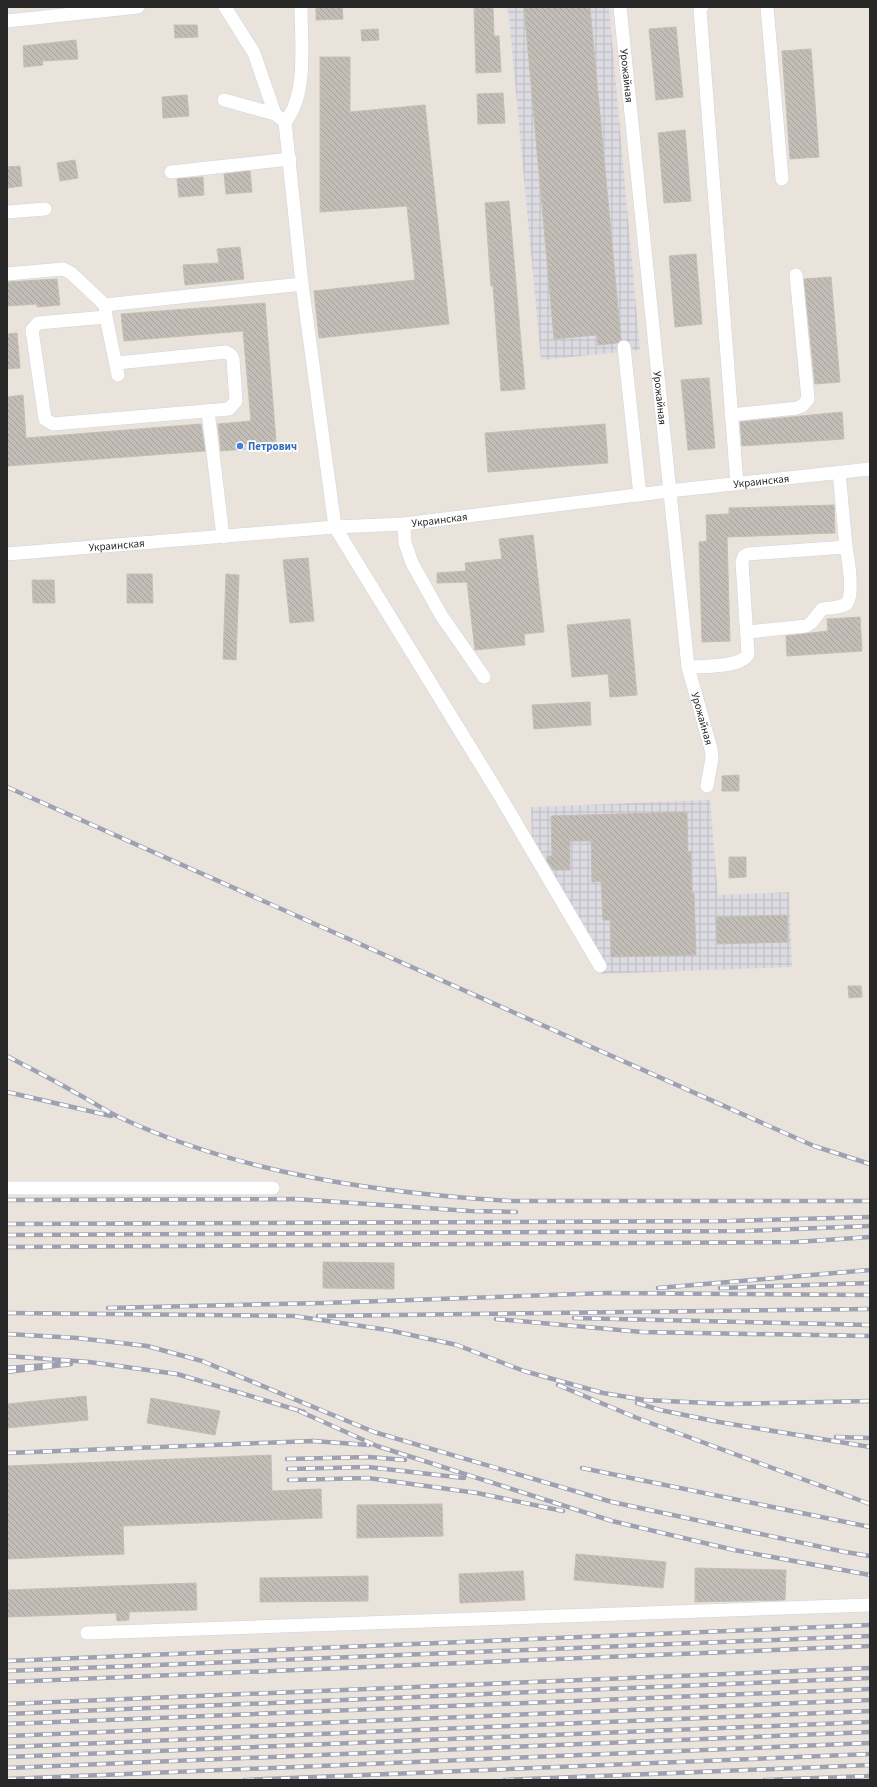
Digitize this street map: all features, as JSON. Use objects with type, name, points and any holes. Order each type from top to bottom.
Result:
[{"type":"street","points":[[7,21],[48,12],[138,7]]},
{"type":"street","points":[[225,7],[254,53],[276,114]]},
{"type":"street","points":[[285,122],[293,113],[299,87],[301,7]]},
{"type":"street","name":"Урожайная","points":[[620,7],[688,667],[711,749],[712,758],[706,786]]},
{"type":"street","points":[[702,7],[737,484]]},
{"type":"street","points":[[767,7],[782,179]]},
{"type":"street","points":[[224,100],[276,114],[285,122],[302,284],[335,527],[504,803],[600,966]]},
{"type":"street","points":[[171,172],[290,159]]},
{"type":"street","points":[[7,212],[45,209]]},
{"type":"street","points":[[7,274],[63,269],[71,273],[106,311],[118,369],[226,352],[231,355],[233,359],[236,402],[229,409],[53,424],[45,419],[32,330],[38,324],[106,311],[302,284]]},
{"type":"street","points":[[731,415],[797,408],[802,406],[808,399],[796,275]]},
{"type":"street","points":[[624,347],[640,495]]},
{"type":"street","points":[[208,411],[222,537]]},
{"type":"street","name":"Украинская","points":[[7,554],[335,527],[404,524],[669,491],[870,469]]},
{"type":"street","points":[[748,632],[806,626],[811,623],[822,609],[841,606],[848,602],[851,594],[839,472]]},
{"type":"street","points":[[404,524],[405,543],[412,563],[441,615],[484,677]]},
{"type":"street","points":[[688,667],[742,662],[748,654],[748,632],[742,562],[744,556],[748,554],[846,547]]},
{"type":"street","points":[[7,1188],[273,1188]]},
{"type":"street","points":[[87,1633],[870,1605]]},
{"type":"shaded area","points":[[508,7],[609,7],[640,350],[541,360]]},
{"type":"shaded area","points":[[710,800],[718,895],[789,892],[792,967],[600,974],[524,845],[532,844],[531,807]]},
{"type":"building","points":[[316,7],[342,7],[343,19],[316,20]]},
{"type":"building","points":[[474,7],[493,7],[494,36],[499,36],[501,72],[476,73]]},
{"type":"building","points":[[524,7],[590,7],[621,340],[617,343],[598,345],[597,335],[554,339]]},
{"type":"building","points":[[174,25],[197,25],[198,37],[175,38]]},
{"type":"building","points":[[676,27],[683,97],[656,100],[649,29]]},
{"type":"building","points":[[378,29],[379,40],[362,41],[361,30]]},
{"type":"building","points":[[76,40],[78,59],[42,61],[43,65],[24,67],[23,46]]},
{"type":"building","points":[[811,49],[819,157],[790,159],[782,51]]},
{"type":"building","points":[[320,57],[350,57],[350,112],[425,105],[449,324],[319,338],[314,291],[415,280],[407,206],[320,212]]},
{"type":"building","points":[[503,93],[505,123],[478,124],[477,94]]},
{"type":"building","points":[[187,95],[189,116],[163,118],[162,97]]},
{"type":"building","points":[[685,130],[691,201],[664,203],[658,133]]},
{"type":"building","points":[[75,160],[78,178],[60,181],[57,163]]},
{"type":"building","points":[[20,166],[22,186],[7,188],[7,167]]},
{"type":"building","points":[[250,171],[252,192],[226,194],[224,174]]},
{"type":"building","points":[[203,177],[204,195],[179,197],[177,179]]},
{"type":"building","points":[[509,201],[525,389],[501,391],[485,203]]},
{"type":"building","points":[[240,247],[244,279],[185,285],[183,265],[219,263],[217,249]]},
{"type":"building","points":[[696,254],[702,324],[675,327],[669,256]]},
{"type":"building","points":[[831,277],[840,382],[815,384],[804,279]]},
{"type":"building","points":[[57,279],[60,305],[37,307],[37,304],[7,306],[7,282]]},
{"type":"building","points":[[265,303],[276,441],[245,444],[245,449],[221,451],[218,424],[251,421],[243,331],[124,341],[121,314]]},
{"type":"building","points":[[17,333],[20,368],[7,369],[7,334]]},
{"type":"building","points":[[709,378],[715,448],[688,450],[681,380]]},
{"type":"building","points":[[23,395],[26,438],[201,424],[205,451],[7,466],[7,397]]},
{"type":"building","points":[[842,412],[844,439],[742,446],[740,422]]},
{"type":"building","points":[[605,424],[608,463],[488,472],[485,433]]},
{"type":"building","points":[[834,505],[835,533],[727,537],[730,641],[702,642],[699,542],[707,541],[706,515],[729,514],[729,508]]},
{"type":"building","points":[[533,535],[544,632],[524,634],[525,645],[475,650],[467,582],[437,583],[437,573],[466,571],[465,563],[502,559],[499,539]]},
{"type":"building","points":[[308,558],[314,621],[290,623],[283,560]]},
{"type":"building","points":[[127,574],[152,574],[153,603],[127,603]]},
{"type":"building","points":[[226,574],[239,575],[236,660],[223,659]]},
{"type":"building","points":[[32,580],[54,580],[55,603],[33,603]]},
{"type":"building","points":[[860,617],[862,651],[787,656],[786,636],[828,631],[827,619]]},
{"type":"building","points":[[630,619],[637,695],[610,697],[608,674],[572,677],[567,625]]},
{"type":"building","points":[[590,702],[591,725],[534,729],[532,705]]},
{"type":"building","points":[[739,775],[739,791],[722,791],[722,776]]},
{"type":"building","points":[[687,812],[688,852],[691,851],[692,893],[694,893],[696,955],[611,957],[610,920],[603,920],[601,881],[592,882],[591,841],[570,841],[570,870],[553,870],[547,860],[547,856],[552,856],[551,816]]},
{"type":"building","points":[[729,857],[746,857],[746,877],[729,878]]},
{"type":"building","points":[[787,915],[788,942],[717,944],[716,917]]},
{"type":"building","points":[[848,986],[861,986],[862,997],[849,998]]},
{"type":"building","points":[[323,1262],[394,1263],[394,1289],[323,1288]]},
{"type":"building","points":[[86,1396],[88,1420],[7,1428],[7,1404]]},
{"type":"building","points":[[151,1398],[220,1411],[215,1435],[147,1423]]},
{"type":"building","points":[[271,1455],[272,1491],[321,1489],[322,1518],[123,1526],[124,1554],[7,1559],[7,1466]]},
{"type":"building","points":[[442,1504],[443,1536],[357,1538],[357,1505]]},
{"type":"building","points":[[576,1554],[666,1562],[663,1588],[574,1580]]},
{"type":"building","points":[[695,1568],[786,1570],[785,1600],[695,1602]]},
{"type":"building","points":[[523,1571],[525,1600],[460,1603],[459,1574]]},
{"type":"building","points":[[368,1576],[368,1601],[260,1602],[260,1578]]},
{"type":"building","points":[[196,1583],[197,1610],[129,1612],[129,1620],[117,1621],[116,1613],[7,1617],[7,1590]]},
{"type":"railway","points":[[7,787],[814,1146],[870,1164]]},
{"type":"railway","points":[[7,1056],[115,1115],[167,1137],[214,1153],[263,1167],[312,1178],[411,1193],[510,1201],[870,1201]]},
{"type":"railway","points":[[7,1092],[111,1116]]},
{"type":"railway","points":[[7,1200],[295,1199],[470,1211],[516,1212]]},
{"type":"railway","points":[[7,1224],[729,1221],[870,1217]]},
{"type":"railway","points":[[7,1235],[745,1231],[870,1226]]},
{"type":"railway","points":[[7,1247],[796,1242],[870,1237]]},
{"type":"railway","points":[[658,1288],[870,1270]]},
{"type":"railway","points":[[720,1288],[870,1283]]},
{"type":"railway","points":[[108,1308],[324,1303],[608,1293],[870,1295]]},
{"type":"railway","points":[[318,1316],[870,1309]]},
{"type":"railway","points":[[7,1313],[294,1316],[388,1330],[457,1345],[524,1371],[603,1393],[645,1400],[728,1404],[870,1401]]},
{"type":"railway","points":[[574,1318],[870,1325]]},
{"type":"railway","points":[[496,1319],[642,1332],[870,1336]]},
{"type":"railway","points":[[7,1334],[77,1338],[147,1346],[202,1361],[374,1432],[612,1502],[845,1552],[870,1556]]},
{"type":"railway","points":[[7,1356],[89,1362],[177,1374],[304,1412]]},
{"type":"railway","points":[[7,1368],[60,1364]]},
{"type":"railway","points":[[7,1372],[71,1364]]},
{"type":"railway","points":[[558,1385],[637,1418],[870,1504]]},
{"type":"railway","points":[[637,1403],[660,1410],[719,1422],[870,1447]]},
{"type":"railway","points":[[299,1411],[377,1446],[612,1521],[734,1550],[870,1575]]},
{"type":"railway","points":[[836,1437],[870,1438]]},
{"type":"railway","points":[[7,1453],[313,1441],[369,1445]]},
{"type":"railway","points":[[287,1459],[369,1457],[405,1460]]},
{"type":"railway","points":[[288,1469],[368,1467],[464,1478]]},
{"type":"railway","points":[[582,1468],[870,1527]]},
{"type":"railway","points":[[289,1480],[368,1478],[477,1493],[563,1511]]},
{"type":"railway","points":[[7,1661],[870,1625]]},
{"type":"railway","points":[[7,1671],[870,1636]]},
{"type":"railway","points":[[7,1682],[870,1646]]},
{"type":"railway","points":[[7,1704],[870,1668]]},
{"type":"railway","points":[[7,1714],[870,1678]]},
{"type":"railway","points":[[7,1724],[870,1689]]},
{"type":"railway","points":[[7,1736],[870,1700]]},
{"type":"railway","points":[[7,1747],[870,1711]]},
{"type":"railway","points":[[7,1757],[870,1722]]},
{"type":"railway","points":[[7,1768],[870,1732]]},
{"type":"railway","points":[[7,1779],[870,1743]]},
{"type":"railway","points":[[245,1780],[870,1754]]},
{"type":"railway","points":[[505,1780],[870,1765]]},
{"type":"railway","points":[[765,1780],[870,1776]]},
{"type":"place","name":"Петрович","points":[[240,446]]}]
